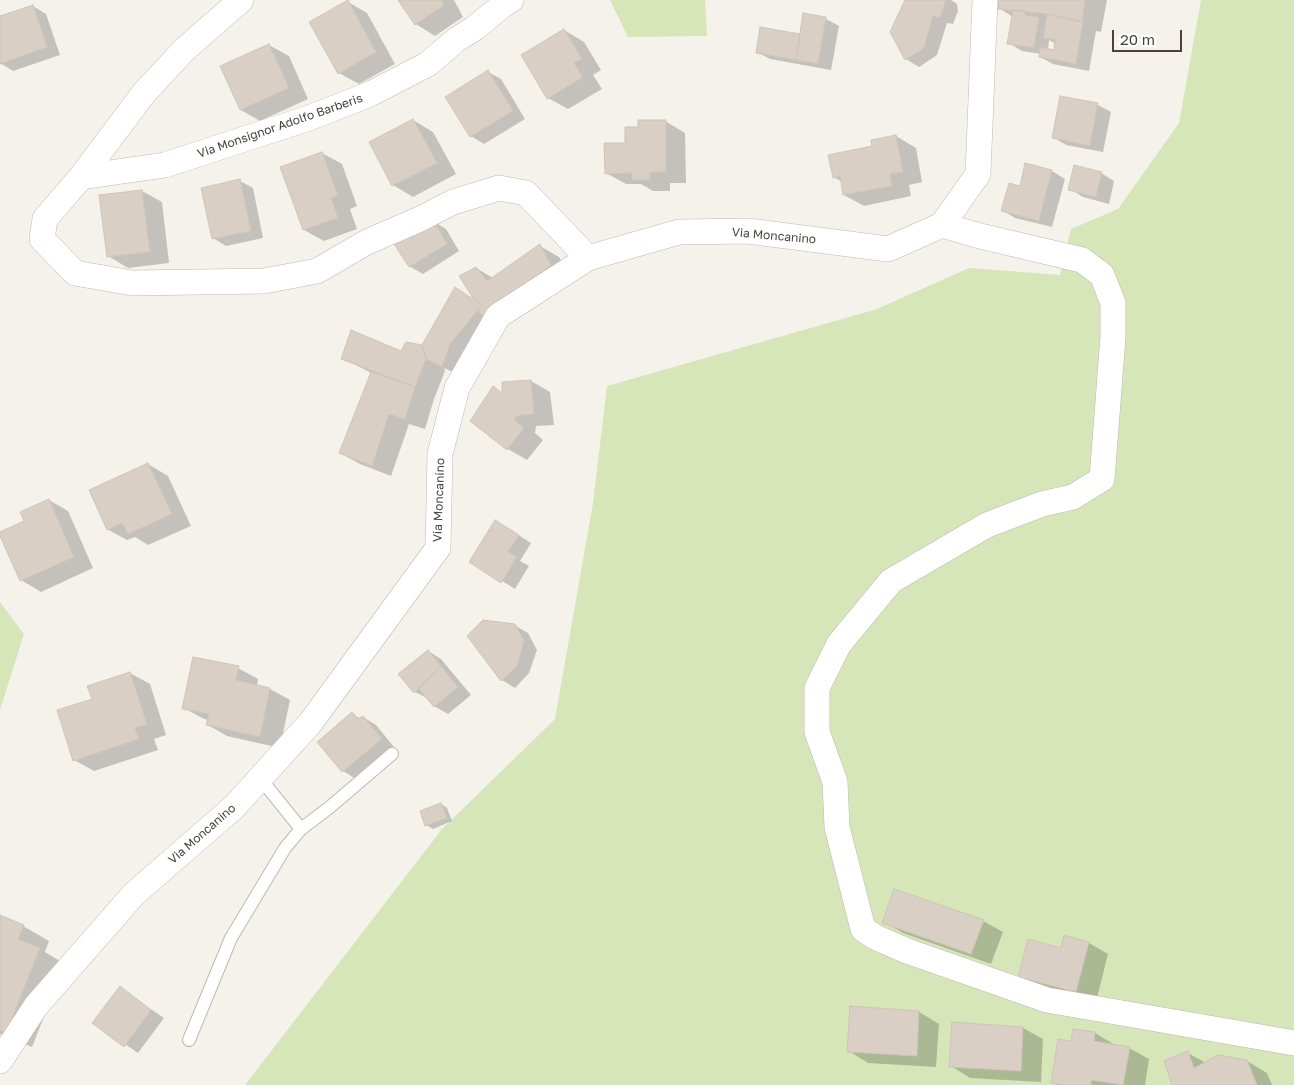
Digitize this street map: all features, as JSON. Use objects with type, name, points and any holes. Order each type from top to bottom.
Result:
[{"type":"street","points":[[241,0],[185,49],[144,93],[81,177],[45,219],[42,239],[75,273],[132,283],[264,281],[317,271],[367,242],[453,202],[500,188],[526,193],[588,258]]},
{"type":"street","name":"Via Monsignor Adolfo Barberis","points":[[81,177],[165,166],[309,118],[370,94],[428,64],[456,40],[511,0]]},
{"type":"street","points":[[985,0],[978,174],[942,225],[1082,260],[1102,275],[1113,303],[1113,337],[1102,479],[1073,498],[1042,504],[987,525],[891,581],[839,644],[818,688],[817,732],[835,782],[837,828],[863,929],[875,937],[907,951],[1047,1000],[1294,1043]]},
{"type":"street","name":"Via Moncanino","points":[[0,1061],[36,1006],[134,894],[234,807],[311,722],[438,548],[440,454],[442,445],[457,388],[498,316],[588,258],[679,232],[748,230],[888,249],[942,225]]},
{"type":"lane","points":[[189,1040],[231,938],[285,848],[301,829],[392,754]]},
{"type":"lane","points":[[260,778],[301,829]]},
{"type":"green space","points":[[610,0],[705,0],[707,36],[628,37]]},
{"type":"green space","points":[[1201,0],[1294,0],[1294,1085],[245,1085],[442,829],[555,719],[593,503],[607,386],[877,309],[969,268],[1060,275],[1071,229],[1118,209],[1179,123]]},
{"type":"green space","points":[[0,602],[24,634],[0,710]]},
{"type":"building","points":[[348,0],[376,52],[338,74],[309,22]]},
{"type":"building","points":[[398,0],[441,0],[444,5],[415,25]]},
{"type":"building","points":[[905,0],[945,0],[945,3],[940,18],[933,16],[924,48],[905,60],[890,32]]},
{"type":"building","points":[[999,0],[1085,0],[1082,22],[1047,14],[998,9]]},
{"type":"building","points":[[33,5],[47,47],[0,64],[0,16]]},
{"type":"building","points":[[1013,10],[1025,11],[1025,15],[1039,17],[1034,48],[1007,44]]},
{"type":"building","points":[[803,13],[826,17],[818,64],[796,60]]},
{"type":"building","points":[[1047,14],[1083,22],[1076,64],[1039,57],[1040,47],[1054,50],[1055,40],[1043,38]]},
{"type":"building","points":[[760,27],[800,34],[796,60],[756,53]]},
{"type":"building","points":[[564,29],[582,59],[574,63],[583,77],[547,99],[521,55]]},
{"type":"building","points":[[269,44],[289,88],[240,110],[220,66]]},
{"type":"building","points":[[488,70],[513,111],[470,137],[445,97]]},
{"type":"building","points":[[1060,96],[1098,103],[1090,146],[1052,138]]},
{"type":"building","points":[[413,119],[437,163],[392,186],[369,142]]},
{"type":"building","points":[[638,120],[666,120],[666,172],[650,172],[650,180],[632,180],[632,173],[605,174],[604,143],[625,143],[625,127],[638,127]]},
{"type":"building","points":[[896,135],[903,172],[890,174],[892,186],[843,195],[840,176],[833,178],[828,155],[872,146],[871,140]]},
{"type":"building","points":[[322,152],[338,195],[331,198],[338,218],[303,230],[280,167]]},
{"type":"building","points":[[1025,163],[1052,170],[1039,221],[1001,211],[1009,183],[1020,186]]},
{"type":"building","points":[[1074,165],[1102,172],[1096,197],[1068,190]]},
{"type":"building","points":[[240,179],[251,231],[212,239],[201,188]]},
{"type":"building","points":[[142,190],[150,252],[107,257],[99,195]]},
{"type":"building","points":[[433,220],[447,244],[409,267],[394,244]]},
{"type":"building","points":[[540,244],[551,265],[484,318],[478,310],[482,305],[473,298],[459,276],[476,267],[487,281]]},
{"type":"building","points":[[455,287],[482,305],[450,344],[442,367],[426,359],[422,345]]},
{"type":"building","points":[[351,330],[401,351],[406,342],[422,345],[426,359],[415,387],[341,359]]},
{"type":"building","points":[[371,372],[415,387],[405,419],[389,414],[372,466],[339,453]]},
{"type":"building","points":[[531,380],[534,414],[516,416],[515,420],[524,428],[507,450],[470,421],[493,386],[502,393],[502,382]]},
{"type":"building","points":[[148,463],[172,514],[128,534],[122,523],[107,530],[89,490]]},
{"type":"building","points":[[49,499],[74,557],[20,581],[0,536],[0,532],[24,521],[20,512]]},
{"type":"building","points":[[495,520],[519,535],[508,552],[517,557],[501,583],[469,562]]},
{"type":"building","points":[[483,620],[515,624],[524,641],[517,666],[501,681],[467,636]]},
{"type":"building","points":[[428,650],[441,666],[414,693],[398,674]]},
{"type":"building","points":[[193,657],[239,666],[236,680],[270,688],[260,737],[206,725],[209,714],[182,709]]},
{"type":"building","points":[[441,666],[458,687],[434,707],[419,689]]},
{"type":"building","points":[[130,672],[147,724],[135,728],[139,739],[73,761],[57,710],[92,699],[87,686]]},
{"type":"building","points":[[352,712],[358,719],[363,716],[382,739],[342,772],[317,742]]},
{"type":"building","points":[[441,803],[447,818],[425,826],[420,811]]},
{"type":"building","points":[[894,889],[984,920],[971,954],[882,923]]},
{"type":"building","points":[[0,915],[24,925],[18,939],[40,948],[6,1033],[0,1030]]},
{"type":"building","points":[[1064,935],[1089,942],[1076,992],[1018,977],[1028,939],[1061,948]]},
{"type":"building","points":[[120,986],[151,1010],[124,1047],[92,1023]]},
{"type":"building","points":[[850,1006],[919,1011],[917,1056],[847,1052]]},
{"type":"building","points":[[952,1022],[1023,1027],[1021,1071],[949,1067]]},
{"type":"building","points":[[1073,1029],[1095,1032],[1094,1041],[1130,1047],[1123,1085],[1091,1080],[1091,1085],[1051,1083],[1058,1039],[1071,1041]]},
{"type":"building","points":[[1188,1051],[1194,1068],[1218,1055],[1247,1060],[1257,1085],[1172,1085],[1164,1061]]}]
